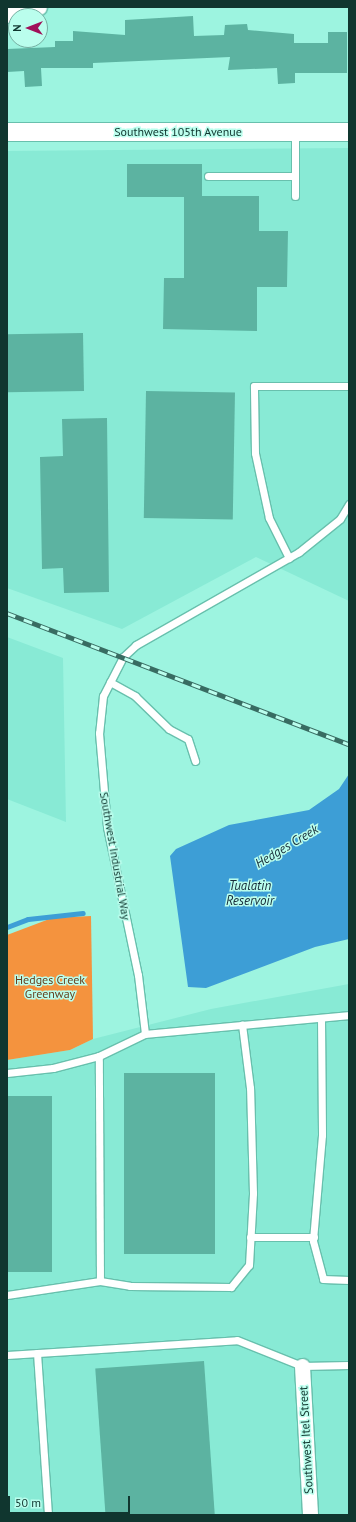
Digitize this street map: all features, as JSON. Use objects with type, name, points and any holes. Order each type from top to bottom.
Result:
[{"type":"street","points":[[7,15],[39,7]]},
{"type":"street","name":"Southwest 105th Avenue","points":[[7,132],[349,132]]},
{"type":"street","name":"Southwest Itel Street","points":[[302,1366],[310,1515]]},
{"type":"lane","points":[[295,132],[295,196]]},
{"type":"lane","points":[[208,176],[295,176]]},
{"type":"lane","points":[[289,558],[269,518],[255,453],[254,386],[349,386]]},
{"type":"lane","name":"Southwest Industrial Way","points":[[145,1034],[138,975],[107,827],[99,764],[103,696],[123,657],[136,645],[289,558],[340,519],[349,504]]},
{"type":"lane","points":[[110,682],[135,696],[169,729],[188,739],[194,761]]},
{"type":"lane","points":[[7,1073],[53,1068],[99,1056],[145,1034],[349,1015]]},
{"type":"lane","points":[[321,1018],[322,1135],[314,1237],[323,1279],[349,1280]]},
{"type":"lane","points":[[7,1295],[100,1281],[130,1286],[231,1287],[249,1265],[250,1088],[242,1025]]},
{"type":"lane","points":[[99,1056],[100,1281]]},
{"type":"lane","points":[[250,1237],[314,1237]]},
{"type":"lane","points":[[7,1355],[237,1340],[302,1366],[349,1365]]},
{"type":"lane","points":[[37,1353],[48,1515]]},
{"type":"shaded area","points":[[349,148],[349,601],[256,557],[122,629],[7,588],[7,151]]},
{"type":"shaded area","points":[[7,637],[63,658],[66,822],[7,799]]},
{"type":"shaded area","points":[[349,984],[349,1515],[7,1515],[7,1060],[70,1050],[93,1039],[211,1009]]},
{"type":"green space","name":"Hedges Creek Greenway","points":[[91,916],[93,1039],[70,1050],[7,1060],[7,935],[52,918]]},
{"type":"water","name":"Tualatin Reservoir","points":[[349,774],[349,939],[315,947],[206,988],[188,987],[170,856],[176,849],[229,825],[309,810],[339,789]]},
{"type":"building","points":[[193,16],[194,36],[224,35],[225,25],[247,24],[248,30],[294,34],[294,43],[328,43],[328,32],[347,32],[347,73],[295,73],[295,83],[278,84],[277,68],[228,70],[230,57],[93,63],[93,68],[41,68],[42,86],[25,87],[24,71],[7,72],[7,49],[55,47],[55,41],[73,41],[73,31],[125,35],[125,20]]},
{"type":"building","points":[[127,164],[202,164],[202,196],[259,196],[259,231],[288,231],[287,287],[257,287],[257,331],[163,329],[164,278],[184,278],[184,197],[127,197]]},
{"type":"building","points":[[83,333],[84,391],[8,392],[7,334]]},
{"type":"building","points":[[146,391],[235,393],[233,520],[144,518]]},
{"type":"building","points":[[107,418],[109,592],[64,593],[63,568],[42,569],[40,457],[63,456],[62,419]]},
{"type":"building","points":[[124,1073],[215,1073],[215,1254],[124,1254]]},
{"type":"building","points":[[7,1096],[52,1096],[52,1272],[7,1272]]},
{"type":"building","points":[[204,1361],[215,1515],[106,1515],[95,1369]]},
{"type":"waterway","name":"Hedges Creek","points":[[7,927],[28,919],[83,913]]},
{"type":"railway","points":[[7,613],[349,744]]}]
